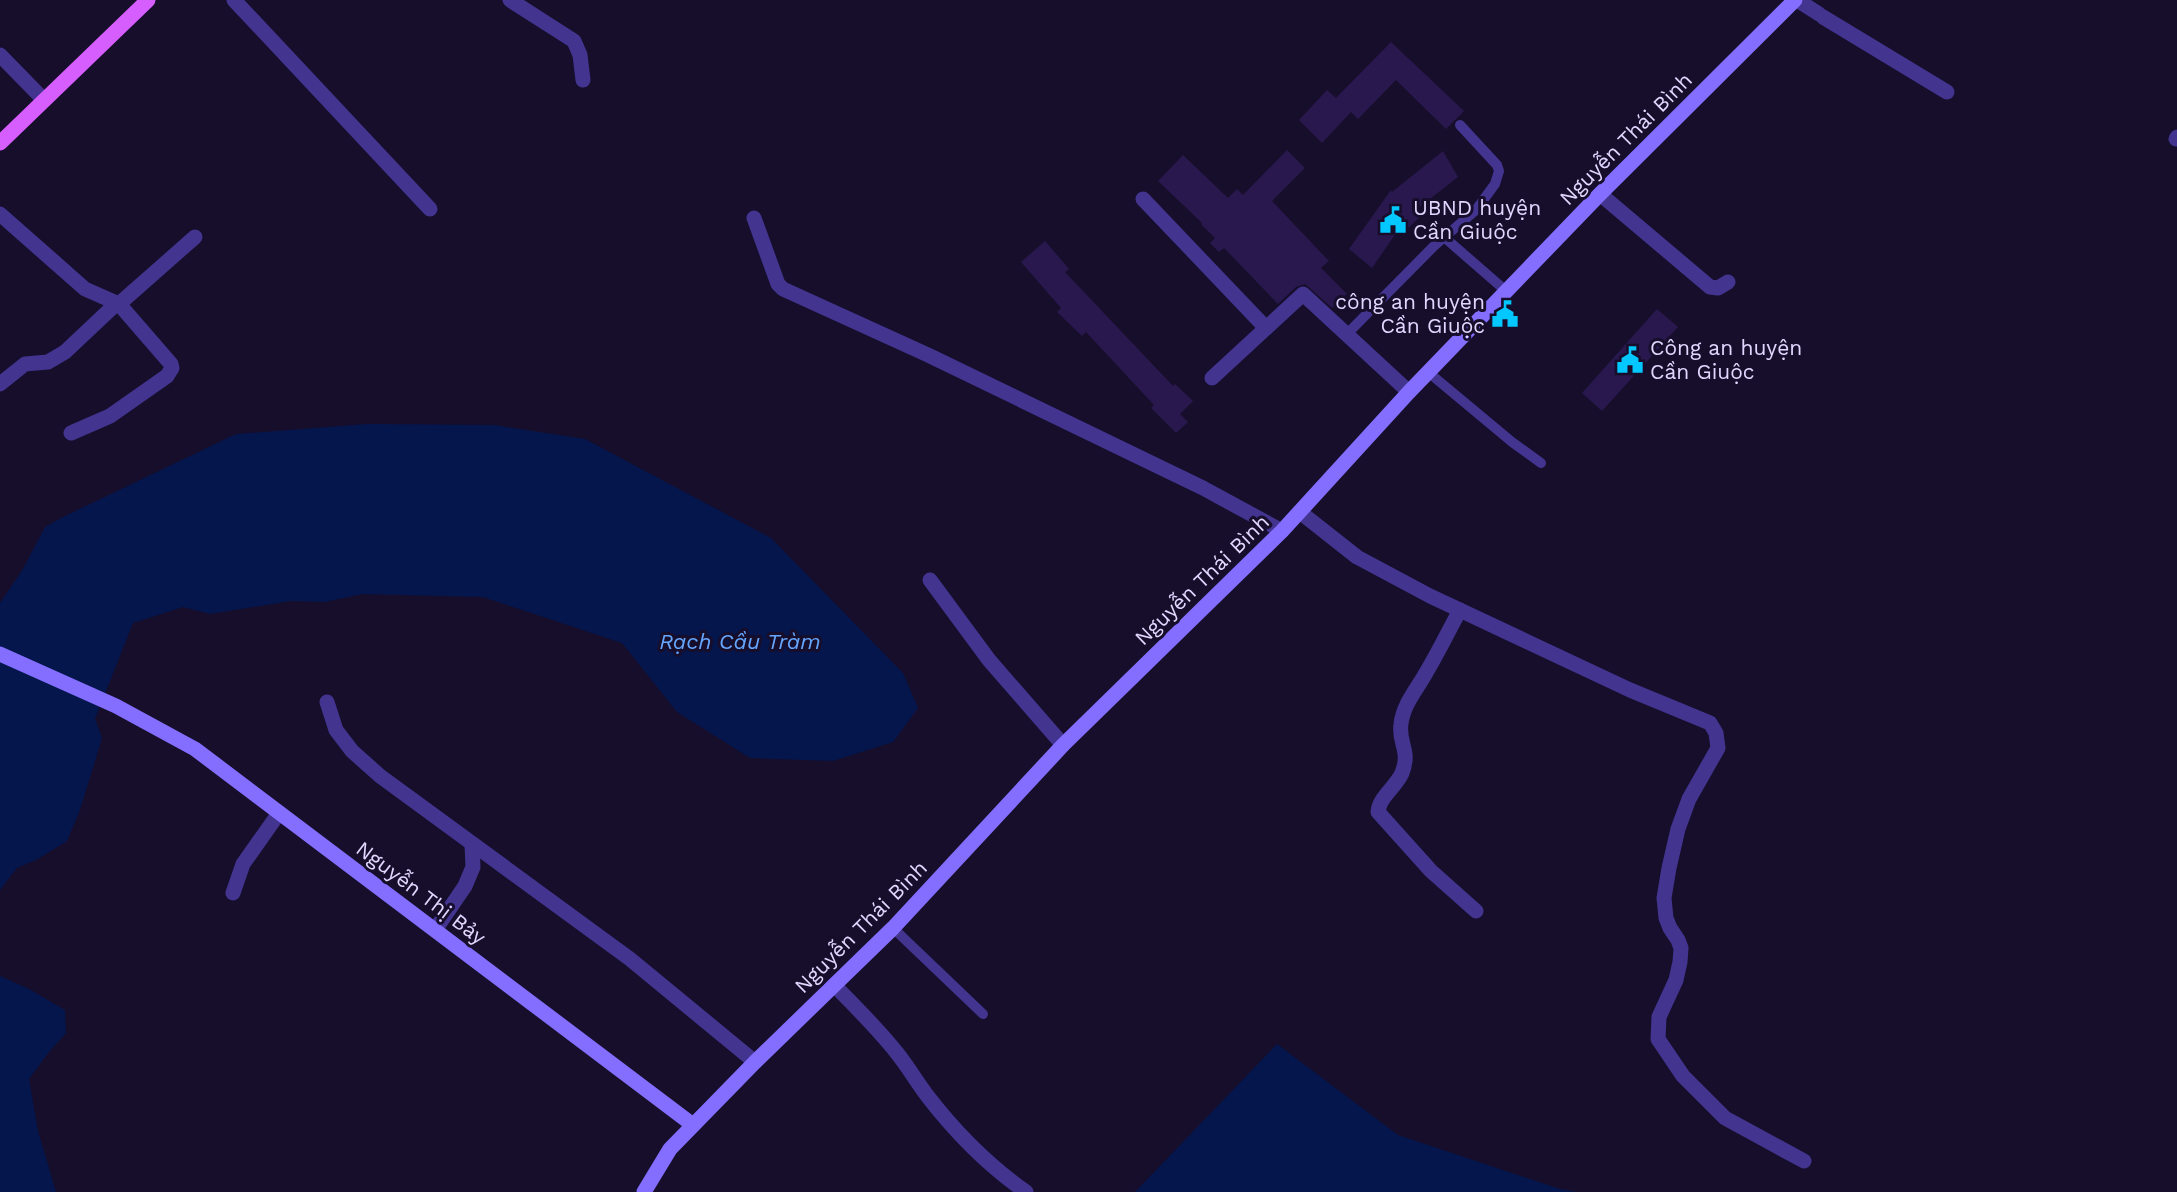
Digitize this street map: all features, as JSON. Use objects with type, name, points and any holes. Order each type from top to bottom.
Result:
[{"type":"main road","points":[[0,143],[147,0]]},
{"type":"street","points":[[234,0],[430,209]]},
{"type":"street","points":[[510,0],[574,41],[580,55],[583,80]]},
{"type":"street","points":[[1796,0],[1947,92]]},
{"type":"street","name":"Nguyễn Thái Bình","points":[[644,1192],[670,1149],[693,1125],[893,928],[1063,745],[1282,531],[1409,392],[1506,291],[1600,194],[1796,0]]},
{"type":"street","points":[[0,55],[44,100]]},
{"type":"street","points":[[1600,194],[1710,287],[1718,288],[1728,282]]},
{"type":"street","points":[[1143,199],[1266,328]]},
{"type":"street","points":[[0,214],[85,289],[118,304],[171,364],[172,368],[167,376],[110,416],[71,433]]},
{"type":"street","points":[[754,218],[778,284],[783,289],[928,355],[1203,488],[1282,531]]},
{"type":"street","points":[[0,384],[25,364],[48,362],[64,352],[195,237]]},
{"type":"street","points":[[1212,378],[1303,294],[1409,392]]},
{"type":"street","points":[[1300,512],[1358,557],[1460,610],[1630,690],[1710,723],[1716,734],[1718,748],[1689,799],[1678,829],[1664,898],[1666,918],[1678,940],[1680,955],[1676,980],[1659,1017],[1658,1039],[1683,1076],[1725,1118],[1804,1161]]},
{"type":"street","points":[[930,580],[990,660],[1063,745]]},
{"type":"street","points":[[1460,610],[1426,673],[1411,695],[1401,723],[1406,760],[1398,782],[1380,804],[1378,812],[1431,871],[1476,911]]},
{"type":"street","name":"Nguyễn Thị Bảy","points":[[0,654],[116,706],[195,749],[693,1125]]},
{"type":"street","points":[[327,702],[336,730],[352,751],[380,776],[630,958],[755,1062]]},
{"type":"street","points":[[233,893],[243,864],[279,813]]},
{"type":"street","points":[[435,930],[465,886],[472,867],[472,845]]},
{"type":"street","points":[[834,985],[890,1045],[930,1100],[978,1152],[1003,1176],[1026,1192]]},
{"type":"lane","points":[[1347,334],[1444,237],[1476,210],[1495,184],[1499,171],[1497,165],[1460,125]]},
{"type":"lane","points":[[1444,237],[1506,291]]},
{"type":"lane","points":[[1428,372],[1541,464]]},
{"type":"lane","points":[[893,928],[983,1014]]},
{"type":"water","name":"Rạch Cầu Tràm","points":[[367,424],[494,425],[585,439],[771,538],[903,673],[918,708],[893,742],[833,761],[750,758],[677,712],[622,643],[483,597],[362,594],[325,602],[291,601],[210,614],[183,607],[133,623],[95,719],[102,738],[80,810],[67,841],[38,859],[17,868],[0,890],[0,603],[23,569],[45,527],[236,434]]},
{"type":"water","points":[[0,976],[29,989],[65,1010],[66,1033],[29,1079],[38,1131],[56,1192],[0,1192]]},
{"type":"water","points":[[1277,1044],[1398,1135],[1560,1189],[1577,1192],[1135,1192]]},
{"type":"building","points":[[1391,42],[1464,111],[1446,129],[1396,80],[1358,119],[1351,112],[1322,143],[1299,120],[1327,90],[1336,98]]},
{"type":"building","points":[[1287,150],[1305,168],[1272,201],[1329,261],[1321,268],[1347,294],[1332,308],[1305,284],[1296,287],[1278,304],[1224,248],[1219,252],[1210,243],[1215,238],[1158,181],[1183,155],[1228,198],[1237,189],[1243,195]]},
{"type":"building","name":"UBND huyện Cần Giuộc","points":[[1443,151],[1458,177],[1417,209],[1422,215],[1406,230],[1401,226],[1372,268],[1349,249],[1391,190],[1392,192]]},
{"type":"building","points":[[1045,241],[1069,269],[1065,272],[1173,386],[1175,384],[1193,401],[1180,414],[1188,422],[1176,433],[1151,408],[1154,405],[1086,332],[1082,336],[1057,312],[1061,308],[1021,262]]},
{"type":"building","name":"Công an huyện Cần Giuộc","points":[[1657,309],[1678,327],[1602,411],[1582,393]]},
{"type":"place","name":"UBND huyện Cần Giuộc","points":[[1393,220]]},
{"type":"place","name":"công an huyện Cần Giuộc","points":[[1505,314]]},
{"type":"place","name":"Công an huyện Cần Giuộc","points":[[1630,360]]}]
